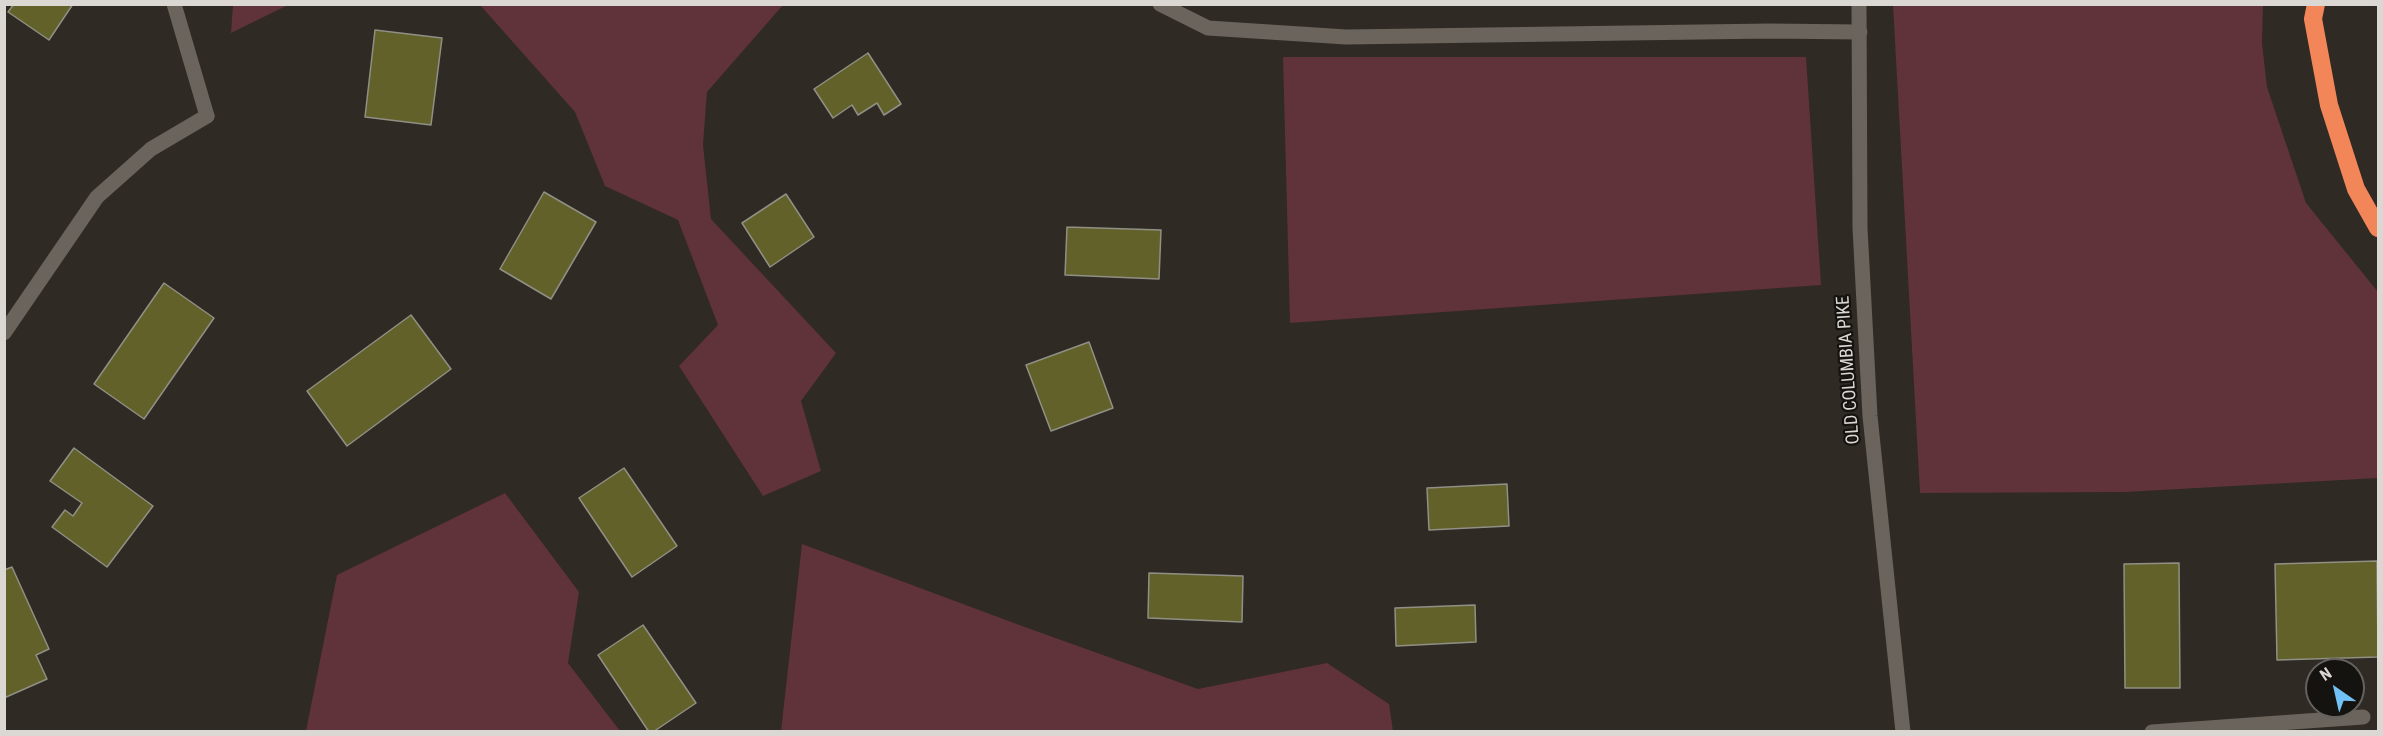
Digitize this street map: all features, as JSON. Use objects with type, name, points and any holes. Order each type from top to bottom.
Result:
[{"type":"highway","points":[[2316,4],[2313,19],[2329,105],[2356,189],[2379,228]]},
{"type":"street","points":[[4,333],[98,197],[150,149],[207,116],[174,4]]},
{"type":"street","points":[[1160,4],[1208,28],[1346,37],[1770,31],[1860,32]]},
{"type":"street","name":"OLD COLUMBIA PIKE","points":[[1859,4],[1860,228],[1870,416],[1903,732]]},
{"type":"street","points":[[2152,732],[2349,718]]},
{"type":"shaded area","points":[[233,4],[288,5],[231,33]]},
{"type":"shaded area","points":[[480,5],[783,5],[707,92],[703,145],[711,219],[836,353],[801,401],[821,471],[763,496],[679,366],[718,325],[678,220],[605,186],[575,112]]},
{"type":"shaded area","points":[[1893,5],[2263,5],[2262,43],[2267,87],[2306,203],[2378,292],[2378,478],[2125,492],[1920,493]]},
{"type":"shaded area","points":[[1283,57],[1806,57],[1821,285],[1290,323]]},
{"type":"shaded area","points":[[505,493],[579,592],[568,663],[620,731],[306,731],[337,575]]},
{"type":"shaded area","points":[[802,544],[1198,689],[1327,663],[1389,704],[1393,731],[781,731]]},
{"type":"building","points":[[14,4],[73,4],[49,40],[8,12]]},
{"type":"building","points":[[375,30],[442,38],[431,125],[365,117]]},
{"type":"building","points":[[868,53],[901,104],[884,115],[877,103],[858,115],[852,105],[833,118],[814,89]]},
{"type":"building","points":[[544,192],[596,222],[551,299],[500,269]]},
{"type":"building","points":[[786,194],[814,237],[770,267],[742,223]]},
{"type":"building","points":[[1067,227],[1161,230],[1159,279],[1065,275]]},
{"type":"building","points":[[164,283],[214,318],[144,419],[94,384]]},
{"type":"building","points":[[411,315],[451,369],[347,446],[307,391]]},
{"type":"building","points":[[1089,342],[1113,408],[1051,431],[1026,365]]},
{"type":"building","points":[[74,448],[153,506],[107,567],[52,527],[65,510],[73,516],[82,503],[50,481]]},
{"type":"building","points":[[624,468],[677,546],[632,577],[579,498]]},
{"type":"building","points":[[1507,484],[1509,526],[1429,530],[1427,488]]},
{"type":"building","points":[[2377,561],[2378,657],[2277,660],[2275,564]]},
{"type":"building","points":[[2179,563],[2180,688],[2125,688],[2124,564]]},
{"type":"building","points":[[12,567],[49,649],[36,655],[47,679],[4,698],[4,570]]},
{"type":"building","points":[[1149,573],[1243,576],[1242,622],[1148,618]]},
{"type":"building","points":[[1475,605],[1476,642],[1396,646],[1395,608]]},
{"type":"building","points":[[643,625],[696,703],[653,732],[649,732],[598,655]]}]
